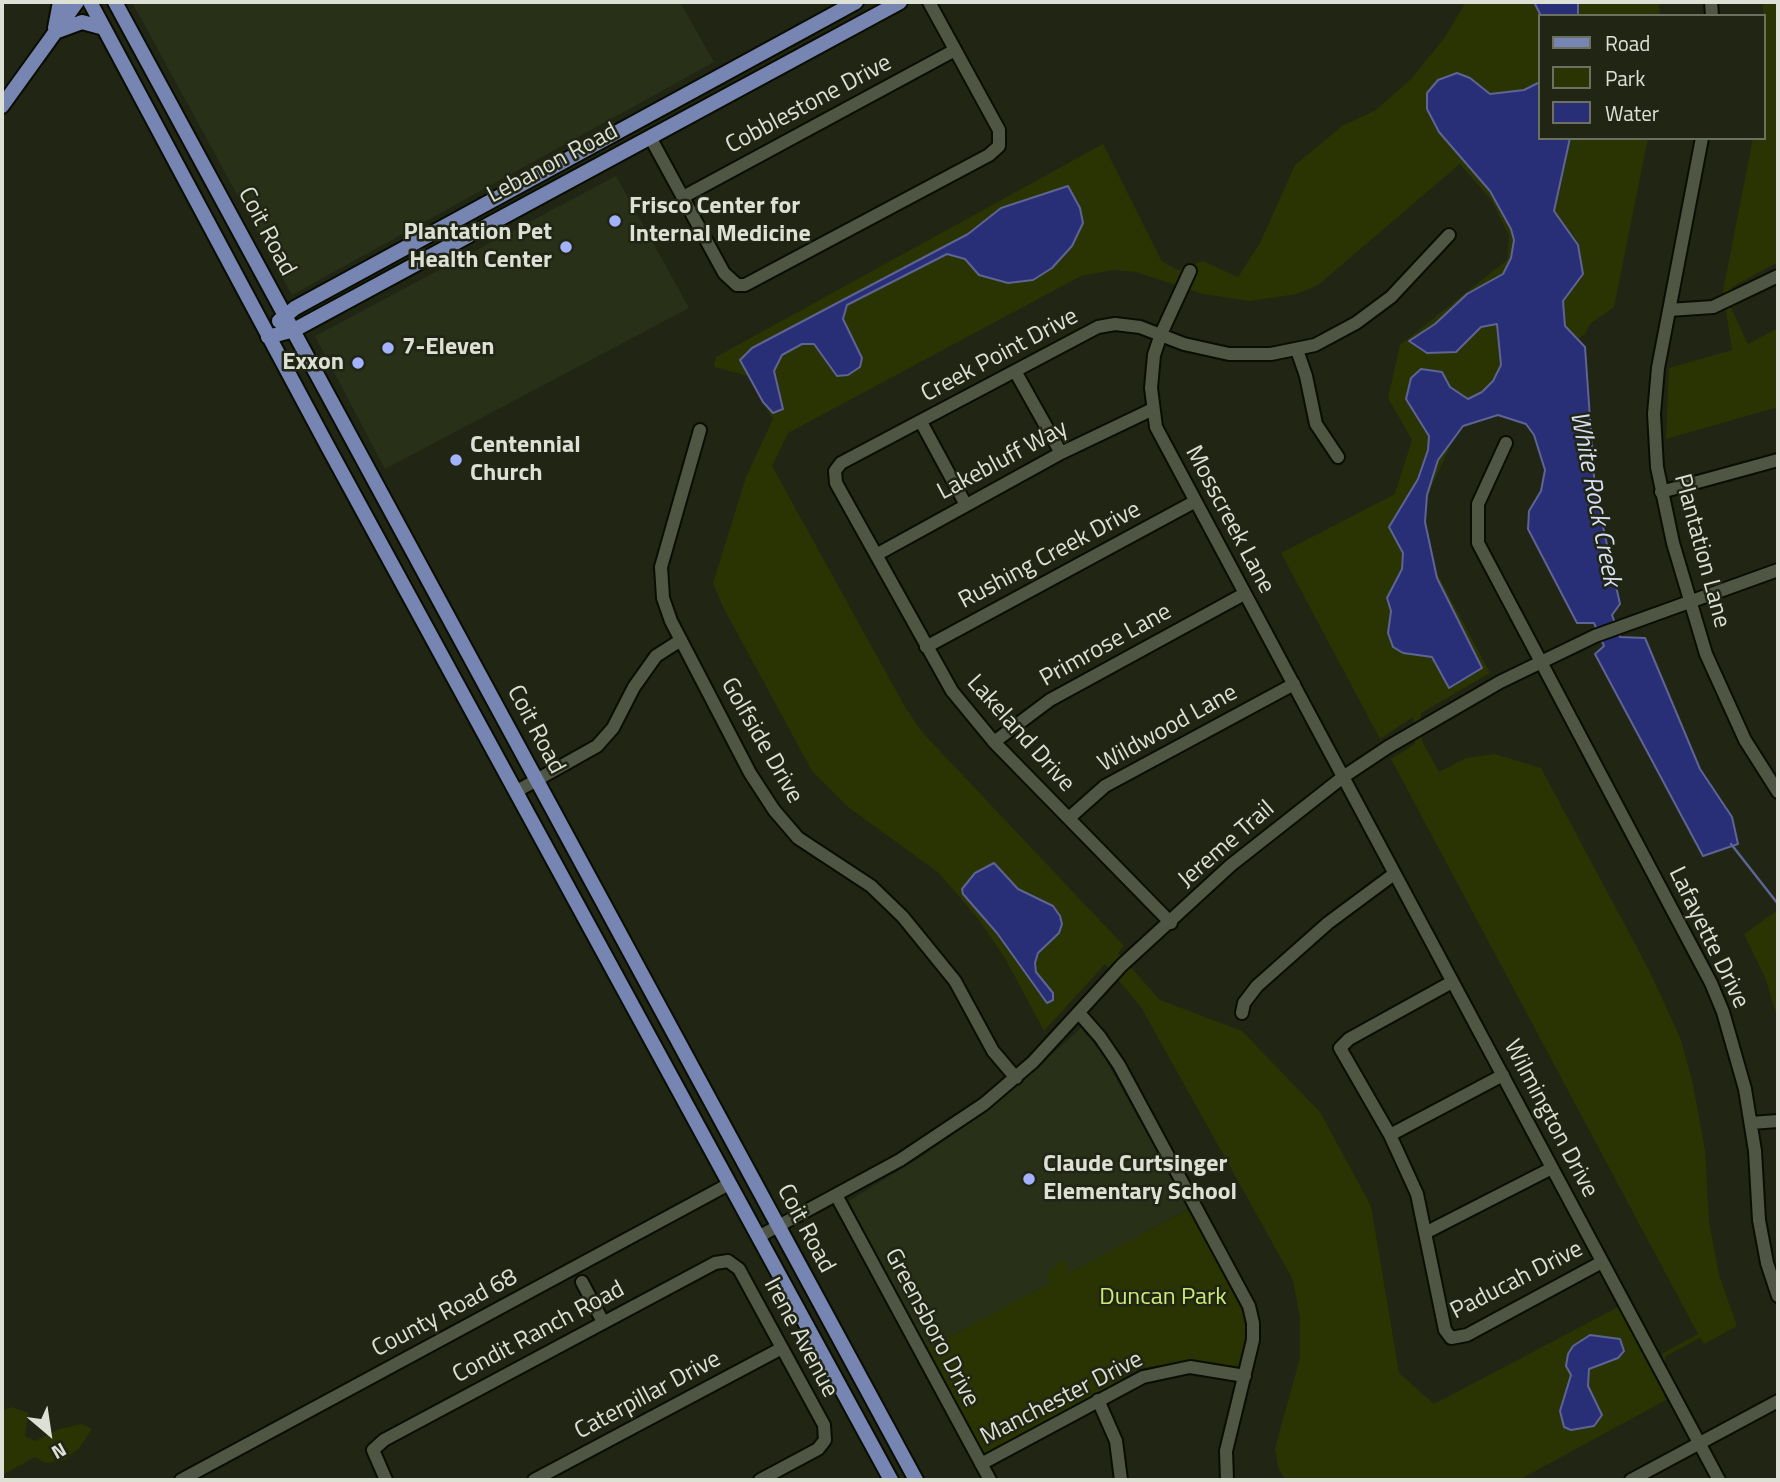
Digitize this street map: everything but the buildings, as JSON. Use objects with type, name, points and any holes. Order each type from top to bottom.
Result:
[{"type":"main road","points":[[54,33],[60,2]]},
{"type":"main road","points":[[2,106],[77,2]]},
{"type":"main road","name":"Coit Road","points":[[90,2],[360,507],[890,1480]]},
{"type":"main road","name":"Coit Road","points":[[115,2],[913,1475]]},
{"type":"main road","name":"Lebanon Road","points":[[268,337],[285,314],[856,2]]},
{"type":"main road","name":"Lebanon Road","points":[[268,337],[293,330],[900,2]]},
{"type":"main road","points":[[54,33],[82,22],[104,28]]},
{"type":"main road","points":[[639,120],[650,137]]},
{"type":"main road","points":[[181,176],[204,165]]},
{"type":"main road","points":[[426,236],[435,253]]},
{"type":"main road","points":[[360,507],[382,495]]},
{"type":"main road","points":[[446,663],[467,652]]},
{"type":"main road","points":[[675,1083],[694,1072]]},
{"type":"main road","points":[[890,1480],[913,1475]]},
{"type":"street","points":[[650,137],[724,273],[737,285],[746,285],[989,155],[999,145],[999,130],[929,2]]},
{"type":"street","name":"Cobblestone Drive","points":[[683,197],[956,50]]},
{"type":"street","name":"Plantation Lane","points":[[1702,140],[1669,310],[1654,414],[1661,492],[1690,600],[1720,687],[1745,740],[1778,792]]},
{"type":"street","name":"Creek Point Drive","points":[[834,474],[841,463],[1098,327],[1123,324],[1161,334],[1184,344],[1229,354],[1271,354],[1297,350],[1328,339],[1365,317],[1391,297],[1449,235]]},
{"type":"street","name":"Mosscreek Lane","points":[[1190,271],[1161,334],[1151,377],[1156,426],[1194,502],[1343,777]]},
{"type":"street","points":[[1669,310],[1713,307],[1778,276]]},
{"type":"street","points":[[1297,350],[1306,376],[1316,424],[1338,457]]},
{"type":"street","points":[[1015,370],[1061,453]]},
{"type":"street","name":"Lakebluff Way","points":[[876,555],[1061,453],[1153,409]]},
{"type":"street","points":[[921,422],[966,505]]},
{"type":"street","name":"Golfside Drive","points":[[699,430],[661,566],[663,598],[681,640],[750,773],[774,810],[798,838],[871,886],[903,917],[955,981],[993,1051],[1016,1078]]},
{"type":"street","name":"Lafayette Drive","points":[[1506,443],[1482,491],[1477,533],[1482,553],[1711,984],[1735,1048],[1751,1123],[1759,1220],[1778,1296]]},
{"type":"street","points":[[1661,492],[1778,460]]},
{"type":"street","name":"Lakeland Drive","points":[[834,474],[836,483],[952,691],[994,742],[1171,923]]},
{"type":"street","name":"Rushing Creek Drive","points":[[926,647],[1194,502]]},
{"type":"street","name":"Jereme Trail","points":[[758,1237],[941,1134],[1016,1078],[1122,965],[1259,841],[1343,777],[1416,730],[1540,662],[1594,636],[1778,570]]},
{"type":"street","name":"Primrose Lane","points":[[994,742],[1050,700],[1244,594]]},
{"type":"street","points":[[517,791],[597,746],[613,729],[634,687],[656,656],[681,640]]},
{"type":"street","name":"Wildwood Lane","points":[[1069,818],[1105,786],[1294,684]]},
{"type":"street","name":"Wilmington Drive","points":[[1343,777],[1719,1480]]},
{"type":"street","points":[[1242,1013],[1244,1003],[1257,986],[1328,923],[1394,874]]},
{"type":"street","points":[[1452,982],[1349,1039],[1340,1048],[1390,1135],[1417,1194],[1425,1233],[1552,1168]]},
{"type":"street","points":[[1079,1013],[1119,1065],[1249,1306],[1254,1331],[1226,1451],[1227,1480]]},
{"type":"street","points":[[1390,1135],[1503,1075]]},
{"type":"street","points":[[1751,1123],[1778,1121]]},
{"type":"street","name":"County Road 68","points":[[181,1480],[729,1184]]},
{"type":"street","name":"Greensboro Drive","points":[[836,1195],[990,1480]]},
{"type":"street","name":"Paducah Drive","points":[[1425,1233],[1443,1323],[1451,1338],[1467,1335],[1602,1262]]},
{"type":"street","name":"Condit Ranch Road","points":[[386,1480],[373,1450],[384,1440],[715,1263],[729,1262]]},
{"type":"street","name":"Irene Avenue","points":[[729,1262],[739,1269],[824,1425],[825,1440],[818,1449],[760,1480]]},
{"type":"street","points":[[582,1282],[603,1322]]},
{"type":"street","name":"Caterpillar Drive","points":[[534,1480],[782,1348]]},
{"type":"street","name":"Manchester Drive","points":[[981,1464],[1143,1377],[1177,1368],[1207,1368],[1245,1376]]},
{"type":"street","points":[[1098,1400],[1116,1441],[1121,1480]]},
{"type":"street","points":[[1631,1480],[1778,1401]]},
{"type":"shaded area","points":[[132,2],[680,2],[714,62],[292,295]]},
{"type":"shaded area","points":[[616,176],[689,308],[385,469],[315,336]]},
{"type":"shaded area","name":"Claude Curtsinger Elementary School","points":[[1081,1028],[1103,1055],[1189,1209],[925,1350],[849,1201],[921,1157],[995,1105]]},
{"type":"green space","points":[[1466,2],[1659,2],[1660,14],[1538,14],[1538,140],[1648,140],[1614,307],[1590,324],[1585,334],[1462,421],[1433,483],[1418,523],[1428,556],[1490,673],[1421,713],[1422,741],[1439,772],[1466,758],[1495,754],[1541,768],[1650,972],[1681,1040],[1693,1084],[1705,1150],[1709,1222],[1719,1275],[1737,1326],[1704,1344],[1700,1338],[1666,1356],[1659,1382],[1666,1400],[1519,1480],[1285,1480],[1278,1467],[1275,1448],[1300,1358],[1300,1318],[1293,1280],[1141,1007],[1105,964],[1044,1031],[1006,960],[980,921],[939,873],[848,807],[812,771],[723,607],[713,583],[746,477],[773,419],[748,376],[714,367],[716,357],[1103,144],[1162,262],[1178,270],[1203,261],[1238,277],[1260,243],[1295,165],[1342,126],[1376,110],[1412,78],[1445,37]],"holes":[[[1460,164],[1492,201],[1509,236],[1507,260],[1400,345],[1388,398],[1412,440],[1395,494],[1281,553],[1380,739],[1413,717],[1415,744],[1391,759],[1698,1334],[1663,1353],[1653,1372],[1618,1307],[1434,1404],[1399,1373],[1371,1206],[1320,1112],[1242,1031],[1160,1000],[1118,953],[1124,946],[922,732],[905,707],[772,466],[788,433],[1081,276],[1113,270],[1136,272],[1203,294],[1250,301],[1297,294],[1318,285]]]},
{"type":"green space","points":[[1763,2],[1778,2],[1778,262],[1732,287],[1731,308],[1748,344],[1778,328],[1778,407],[1666,439],[1669,368],[1732,350],[1723,291],[1753,140],[1766,140],[1766,14],[1763,14]]},
{"type":"green space","points":[[1778,910],[1778,1020],[1766,980],[1744,934]]},
{"type":"green space","name":"Duncan Park","points":[[1189,1209],[1243,1312],[1246,1333],[1239,1366],[1232,1369],[1181,1362],[1141,1368],[990,1453],[980,1452],[925,1350],[1050,1283],[1047,1274],[1060,1260],[1068,1264],[1065,1275]]},
{"type":"green space","points":[[12,1407],[28,1413],[25,1436],[35,1441],[59,1429],[82,1424],[92,1429],[79,1448],[65,1460],[45,1463],[35,1457],[2,1475],[2,1411]]},
{"type":"water","points":[[1534,2],[1578,2],[1578,14],[1540,14]]},
{"type":"water","points":[[1457,73],[1470,78],[1490,94],[1524,90],[1538,83],[1538,140],[1570,140],[1554,211],[1578,245],[1583,274],[1563,301],[1565,326],[1585,347],[1595,490],[1620,604],[1612,615],[1620,637],[1645,638],[1700,769],[1732,817],[1738,844],[1703,856],[1595,654],[1604,646],[1594,623],[1577,623],[1528,529],[1529,511],[1541,491],[1545,470],[1534,435],[1526,424],[1498,415],[1463,426],[1438,460],[1427,495],[1425,522],[1437,578],[1482,668],[1449,688],[1432,657],[1403,653],[1393,647],[1388,633],[1391,611],[1387,598],[1402,569],[1403,553],[1389,527],[1418,479],[1428,450],[1429,436],[1406,399],[1411,378],[1421,369],[1442,372],[1450,387],[1468,399],[1482,392],[1493,381],[1501,365],[1497,324],[1481,327],[1456,352],[1427,353],[1409,341],[1435,324],[1467,294],[1503,274],[1511,258],[1514,240],[1511,229],[1490,191],[1439,132],[1427,109],[1427,93],[1438,80]]},
{"type":"water","points":[[1068,186],[1080,208],[1083,223],[1072,246],[1052,268],[1033,280],[1008,283],[979,275],[965,259],[947,254],[847,305],[843,319],[862,358],[860,367],[848,375],[837,376],[814,344],[802,344],[782,355],[774,371],[783,409],[773,413],[763,402],[740,360],[752,348],[968,234],[1001,208]]},
{"type":"water","points":[[994,863],[1018,889],[1053,906],[1060,916],[1062,924],[1059,933],[1038,953],[1035,963],[1036,972],[1053,993],[1053,1000],[1047,1003],[997,933],[963,894],[962,889],[975,873]]},
{"type":"water","points":[[1590,1335],[1620,1339],[1624,1351],[1618,1358],[1589,1369],[1588,1386],[1602,1415],[1594,1426],[1571,1430],[1564,1427],[1560,1411],[1571,1375],[1566,1366],[1568,1354],[1573,1346]]},
{"type":"waterway","name":"White Rock Creek","points":[[1731,844],[1778,904]]},
{"type":"place","name":"Frisco Center for Internal Medicine","points":[[615,221]]},
{"type":"place","name":"Plantation Pet Health Center","points":[[566,247]]},
{"type":"place","name":"7-Eleven","points":[[388,348]]},
{"type":"place","name":"Exxon","points":[[358,363]]},
{"type":"place","name":"Centennial Church","points":[[456,460]]},
{"type":"place","name":"Claude Curtsinger Elementary School","points":[[1029,1179]]}]
